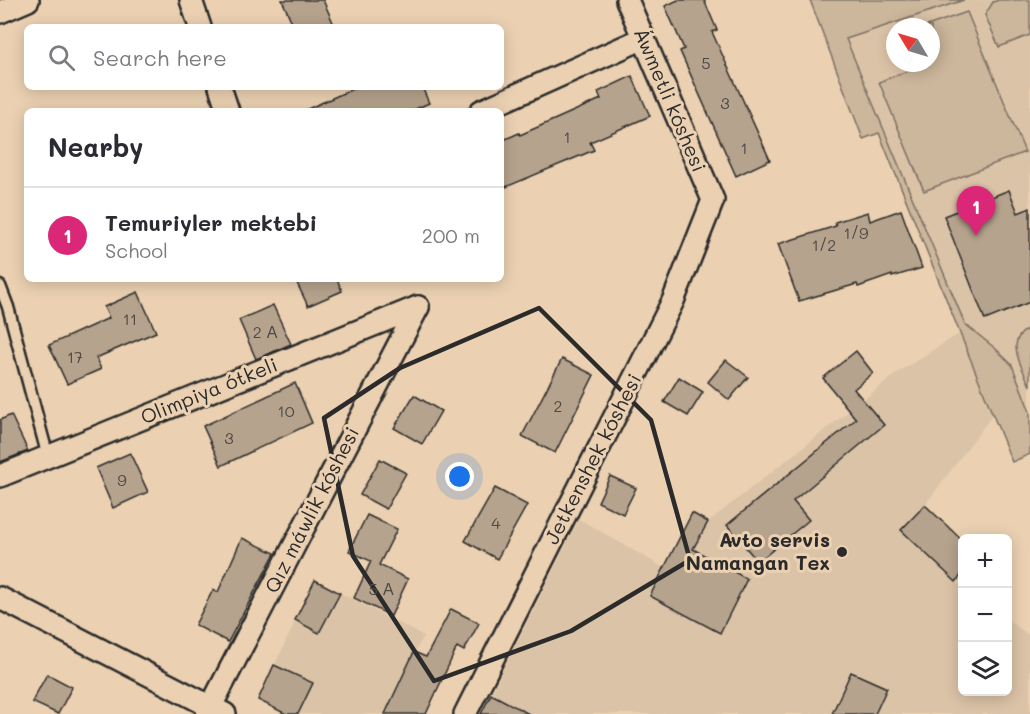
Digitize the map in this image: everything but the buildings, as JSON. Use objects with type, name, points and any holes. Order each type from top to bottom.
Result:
[{"type":"street","points":[[0,12],[28,0]]},
{"type":"street","points":[[191,0],[199,24]]},
{"type":"street","name":"Áwmetli kóshesi","points":[[627,0],[713,200]]},
{"type":"street","points":[[488,108],[644,38]]},
{"type":"street","points":[[221,90],[227,108]]},
{"type":"street","name":"Jetkenshek kóshesi","points":[[465,714],[673,301],[713,200]]},
{"type":"street","name":"Olimpiya ótkeli","points":[[0,476],[418,307]]},
{"type":"street","name":"Qız máwlik kóshesi","points":[[214,712],[418,307]]},
{"type":"street","points":[[0,598],[214,712]]},
{"type":"lane","points":[[0,286],[8,307],[48,457]]},
{"type":"highlighted area","points":[[539,308],[651,420],[690,560],[571,631],[434,681],[353,556],[324,418],[400,368]]},
{"type":"shaded area","points":[[810,0],[1030,0],[1030,454],[1012,462],[993,414],[925,505],[958,537],[958,579],[956,582],[958,584],[958,696],[1012,696],[1012,623],[1030,636],[1030,714],[875,714],[887,688],[852,672],[832,714],[481,714],[579,519],[664,568],[692,513],[708,522],[900,371],[960,333],[879,133],[863,139]]},
{"type":"shaded area","points":[[810,0],[964,0],[910,18],[886,18],[886,26],[846,39],[965,324],[1012,365],[1030,412],[1030,454],[1012,462],[879,133],[863,139]]},
{"type":"shaded area","points":[[1030,0],[1030,35],[999,47],[985,15],[993,2]]},
{"type":"shaded area","points":[[967,12],[1025,152],[924,191],[879,82],[905,72],[940,72],[940,21]]},
{"type":"shaded area","points":[[1030,328],[1030,386],[1019,362],[1016,346],[1017,339]]},
{"type":"shaded area","points":[[315,580],[424,636],[415,652],[448,668],[426,714],[286,714],[258,700]]},
{"type":"place","name":"Temuriyler mektebi","points":[[976,236]]},
{"type":"place","name":"Avto servis Namangan Tex","points":[[842,552]]}]
